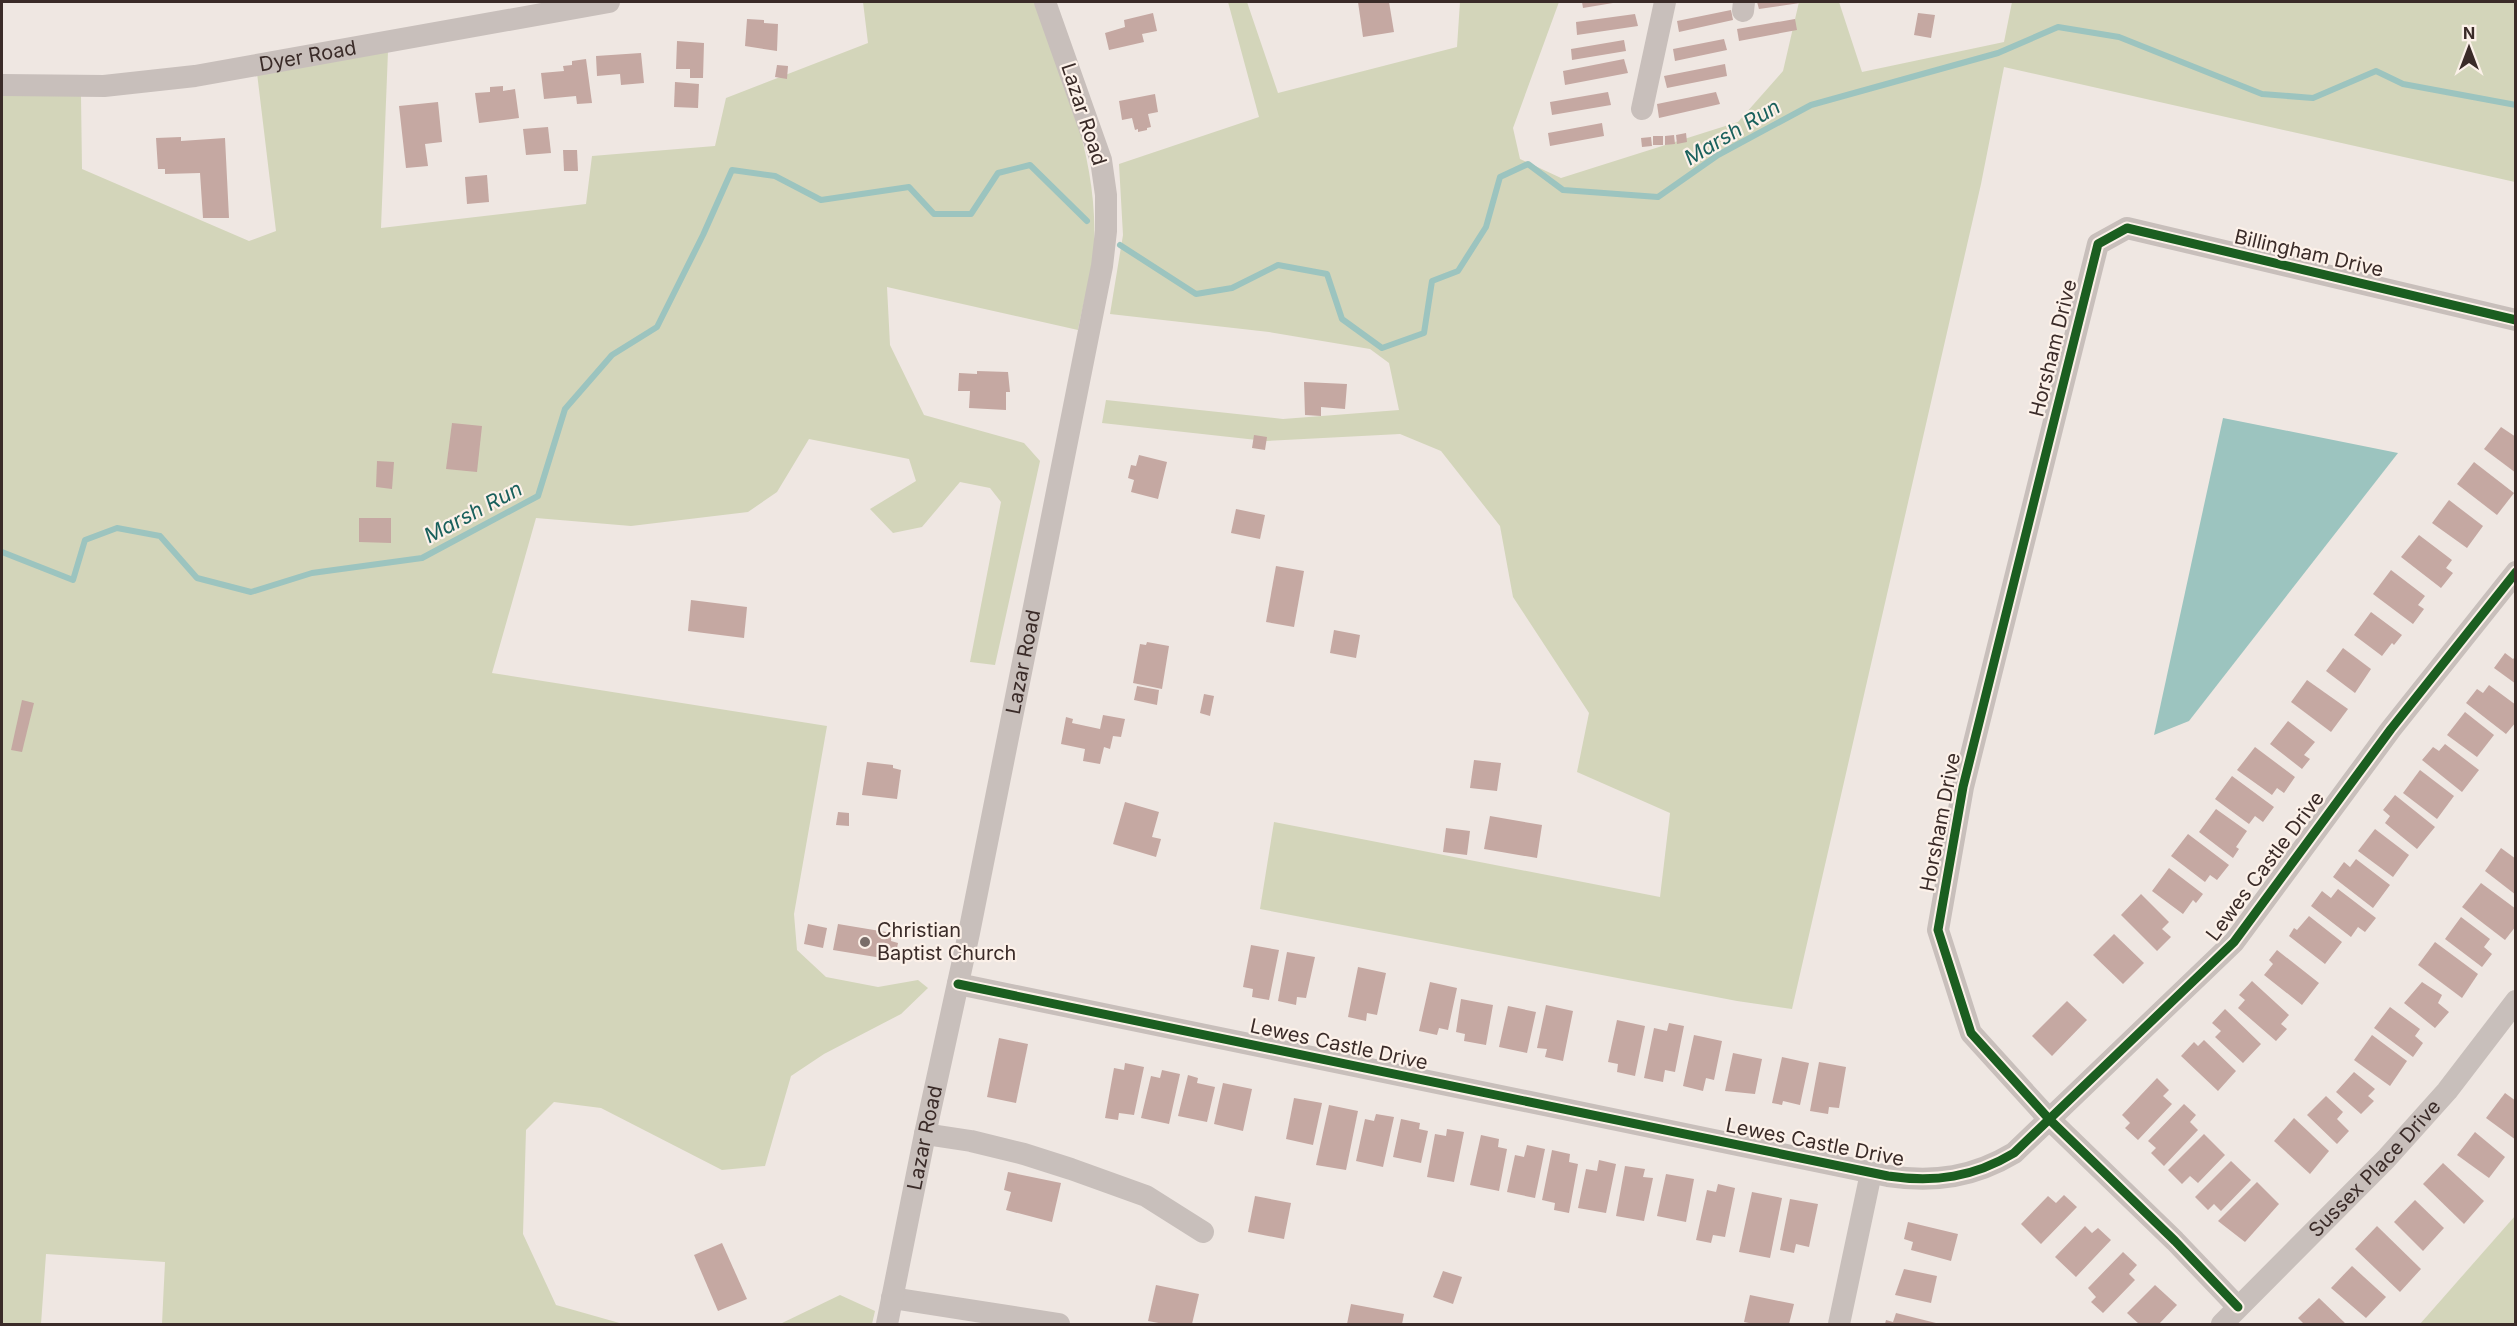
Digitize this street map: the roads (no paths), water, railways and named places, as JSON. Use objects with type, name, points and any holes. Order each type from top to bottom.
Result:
[{"type":"street","name":"Dyer Road","points":[[2,85],[104,86],[184,77],[609,2]]},
{"type":"street","name":"Lazar Road","points":[[887,1324],[1097,298],[1105,243],[1106,195],[1101,160],[1046,2]]},
{"type":"street","points":[[1642,109],[1665,2]]},
{"type":"street","name":"Billingham Drive","points":[[2098,244],[2127,228],[2516,320]]},
{"type":"street","name":"Horsham Drive","points":[[2098,244],[1962,787],[1938,930],[1971,1033],[2049,1119],[2175,1241],[2238,1308]]},
{"type":"street","name":"Lewes Castle Drive","points":[[958,984],[1871,1173],[1914,1180],[1970,1174],[1993,1166],[2014,1153],[2234,942],[2391,729],[2516,572]]},
{"type":"street","name":"Sussex Place Drive","points":[[2222,1324],[2386,1159],[2447,1090],[2516,1001]]},
{"type":"street","points":[[925,1134],[971,1141],[1024,1154],[1146,1196],[1203,1232]]},
{"type":"street","points":[[1839,1324],[1871,1173]]},
{"type":"street","points":[[892,1298],[1059,1324]]},
{"type":"water","points":[[2223,418],[2398,453],[2189,721],[2154,735]]},
{"type":"waterway","name":"Marsh Run","points":[[1120,245],[1196,294],[1232,288],[1278,265],[1327,274],[1342,319],[1382,348],[1424,333],[1432,281],[1458,271],[1486,227],[1500,177],[1528,164],[1563,190],[1658,197],[1718,155],[1811,105],[1998,53],[2058,27],[2119,37],[2262,94],[2313,98],[2376,71],[2403,84],[2516,105]]},
{"type":"waterway","name":"Marsh Run","points":[[2,552],[73,580],[85,540],[117,528],[160,536],[197,578],[251,592],[312,573],[422,558],[538,496],[565,409],[612,355],[657,327],[703,235],[732,170],[775,176],[821,200],[909,187],[934,214],[971,214],[998,173],[1030,165],[1087,221]]},
{"type":"place","name":"Christian Baptist Church","points":[[865,942]]}]
